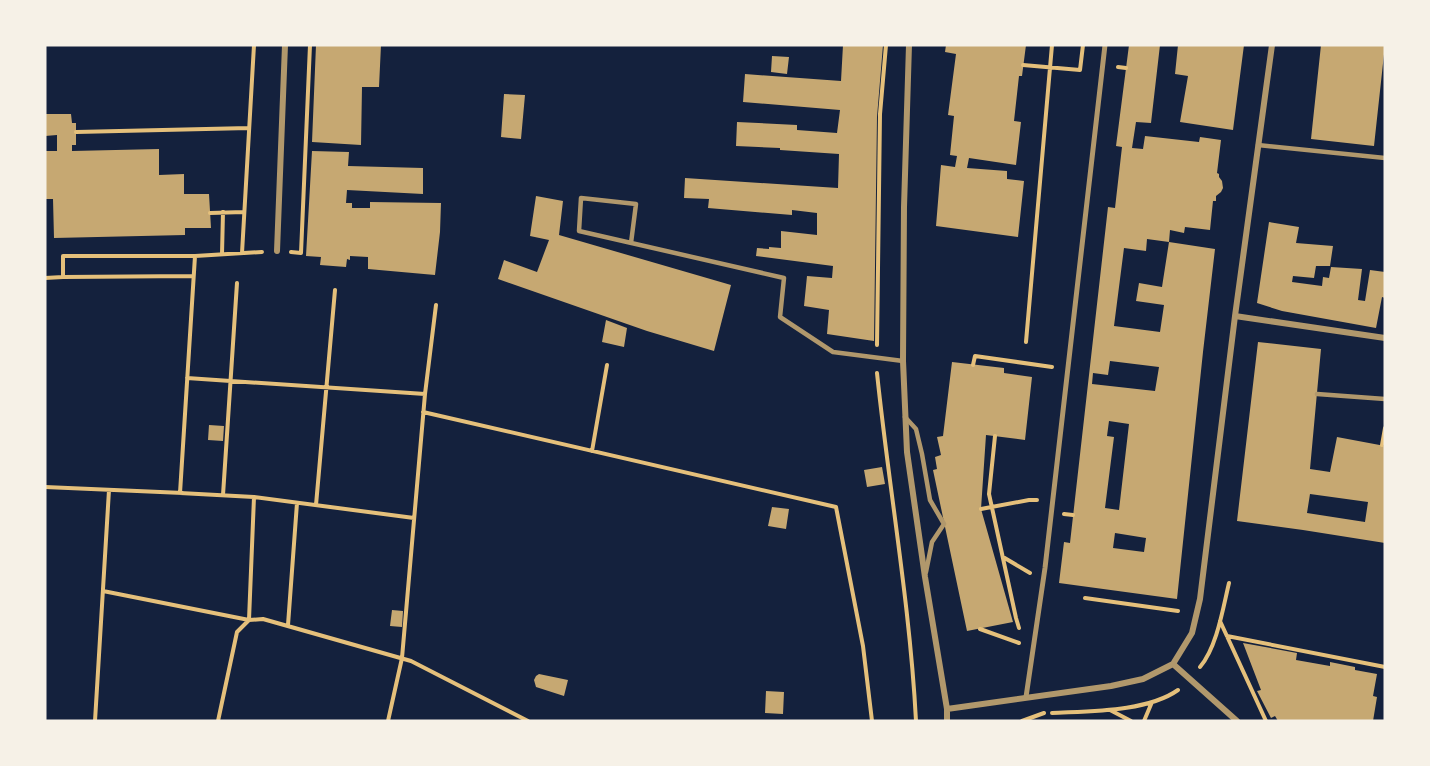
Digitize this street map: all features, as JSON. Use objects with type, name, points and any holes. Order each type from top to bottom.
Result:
[{"type":"street","points":[[277,251],[285,45]]},
{"type":"street","points":[[909,45],[904,196],[905,417],[907,452],[947,721]]},
{"type":"street","points":[[1026,697],[1053,501],[1105,45]]},
{"type":"street","points":[[947,709],[1111,686],[1143,679],[1173,664],[1192,633],[1200,599],[1272,45]]},
{"type":"street","points":[[1235,316],[1385,338]]},
{"type":"street","points":[[1173,664],[1237,721]]},
{"type":"lane","points":[[1258,145],[1385,158]]},
{"type":"lane","points":[[631,243],[636,204],[581,198],[579,231],[631,243],[784,278],[780,317],[833,352],[903,361]]},
{"type":"lane","points":[[1317,394],[1385,399]]},
{"type":"lane","points":[[905,417],[916,429],[930,500],[944,524],[932,542],[925,577]]},
{"type":"path","points":[[242,253],[254,45]]},
{"type":"path","points":[[63,277],[63,256],[195,256],[277,251],[301,253],[310,45]]},
{"type":"path","points":[[1026,342],[1052,45]]},
{"type":"path","points":[[1023,65],[1080,70],[1083,45]]},
{"type":"path","points":[[76,132],[249,128]]},
{"type":"path","points":[[222,254],[223,212]]},
{"type":"path","points":[[210,213],[244,212]]},
{"type":"path","points":[[180,493],[195,256]]},
{"type":"path","points":[[45,278],[193,276]]},
{"type":"path","points":[[223,495],[237,283]]},
{"type":"path","points":[[316,505],[335,290]]},
{"type":"path","points":[[388,721],[402,658],[423,412],[436,305]]},
{"type":"path","points":[[973,365],[975,356],[1068,369]]},
{"type":"path","points":[[592,451],[607,365]]},
{"type":"path","points":[[188,378],[425,394]]},
{"type":"path","points":[[423,412],[836,507],[863,646],[872,721]]},
{"type":"path","points":[[1382,445],[1385,428]]},
{"type":"path","points":[[980,629],[1025,645],[1016,618],[989,494],[994,436]]},
{"type":"path","points":[[45,487],[254,497],[414,518]]},
{"type":"path","points":[[95,721],[109,490]]},
{"type":"path","points":[[218,721],[237,632],[249,620],[254,497]]},
{"type":"path","points":[[981,508],[1029,500],[1053,501]]},
{"type":"path","points":[[288,626],[297,503]]},
{"type":"path","points":[[1002,556],[1043,581]]},
{"type":"path","points":[[103,591],[249,620],[263,619],[402,658],[528,721]]},
{"type":"path","points":[[1085,598],[1178,611]]},
{"type":"path","points":[[1220,620],[1266,721]]},
{"type":"path","points":[[1227,636],[1385,668]]},
{"type":"path","points":[[1144,721],[1152,702]]},
{"type":"path","points":[[1109,709],[1131,721]]},
{"type":"building","points":[[316,45],[381,45],[379,87],[362,87],[361,145],[312,142]]},
{"type":"building","points":[[843,45],[883,45],[877,117],[874,341],[827,334],[829,310],[804,306],[807,276],[832,278],[833,266],[756,256],[757,248],[781,248],[781,231],[817,235],[817,213],[792,210],[792,215],[708,208],[709,199],[684,198],[685,178],[838,188],[839,154],[736,146],[737,122],[797,125],[797,130],[837,133],[840,110],[743,102],[745,74],[841,81]]},
{"type":"building","points":[[946,45],[1026,45],[1022,76],[1019,76],[1014,121],[1021,122],[1016,165],[969,158],[967,168],[1007,171],[1007,179],[1024,181],[1018,237],[936,226],[941,165],[955,167],[957,156],[950,155],[954,116],[948,115],[956,54],[945,52]]},
{"type":"building","points":[[1129,45],[1160,45],[1151,123],[1136,122],[1132,148],[1143,149],[1145,136],[1199,142],[1200,137],[1221,140],[1217,173],[1223,188],[1216,196],[1216,201],[1213,201],[1210,230],[1185,227],[1184,233],[1170,230],[1169,242],[1215,249],[1177,599],[1059,583],[1064,542],[1070,543],[1108,207],[1115,208],[1122,147],[1116,146]],"holes":[[[1147,239],[1169,242],[1162,287],[1139,283],[1136,301],[1164,305],[1160,332],[1114,326],[1124,248],[1146,251]],[[1110,361],[1159,367],[1155,391],[1092,384],[1093,373],[1108,375]],[[1109,421],[1129,424],[1119,510],[1105,508],[1114,437],[1107,436]],[[1115,533],[1146,538],[1144,552],[1113,548]]]},
{"type":"building","points":[[1178,45],[1244,45],[1233,130],[1180,122],[1188,76],[1175,74]]},
{"type":"building","points":[[1321,45],[1385,45],[1374,146],[1311,139]]},
{"type":"building","points":[[772,56],[789,57],[787,74],[771,72]]},
{"type":"building","points":[[504,94],[525,95],[521,139],[501,137]]},
{"type":"building","points":[[45,114],[71,114],[72,123],[76,123],[76,145],[72,145],[72,151],[159,149],[159,175],[184,174],[184,194],[209,194],[211,228],[185,228],[185,235],[54,238],[53,199],[45,199],[45,151],[57,151],[57,135],[45,136]]},
{"type":"building","points":[[312,151],[349,152],[348,166],[423,168],[423,194],[347,190],[346,203],[352,203],[352,208],[370,208],[370,202],[441,203],[435,275],[368,269],[368,257],[350,256],[346,267],[320,265],[321,257],[306,256]]},
{"type":"building","points":[[536,196],[563,201],[559,235],[731,285],[714,351],[647,331],[498,279],[504,260],[537,272],[549,240],[530,236]]},
{"type":"building","points":[[1269,222],[1299,227],[1296,243],[1333,246],[1330,266],[1316,266],[1314,278],[1293,276],[1292,282],[1322,286],[1323,277],[1329,278],[1331,267],[1362,269],[1358,300],[1365,301],[1370,270],[1385,272],[1385,298],[1382,297],[1376,328],[1282,311],[1257,303]]},
{"type":"building","points":[[606,320],[627,328],[624,347],[602,342]]},
{"type":"building","points":[[1258,342],[1321,349],[1310,469],[1330,472],[1337,437],[1385,446],[1385,543],[1237,521]],"holes":[[[1310,494],[1368,502],[1365,522],[1307,513]]]},
{"type":"building","points":[[952,362],[1004,368],[1004,373],[1032,377],[1025,440],[986,435],[981,509],[1013,622],[967,631],[933,470],[937,469],[935,457],[941,455],[937,437],[943,436]]},
{"type":"building","points":[[209,425],[224,426],[223,441],[208,440]]},
{"type":"building","points":[[882,467],[885,484],[867,487],[864,470]]},
{"type":"building","points":[[772,507],[789,509],[786,529],[768,526]]},
{"type":"building","points":[[392,610],[403,611],[402,627],[390,626]]},
{"type":"building","points":[[1243,643],[1297,653],[1296,660],[1330,666],[1330,662],[1377,674],[1373,696],[1377,697],[1373,721],[1278,721],[1275,716],[1271,718],[1257,691],[1261,690]]},
{"type":"building","points":[[539,674],[568,680],[564,696],[536,687],[534,680]]},
{"type":"building","points":[[766,691],[784,692],[783,714],[765,713]]}]
